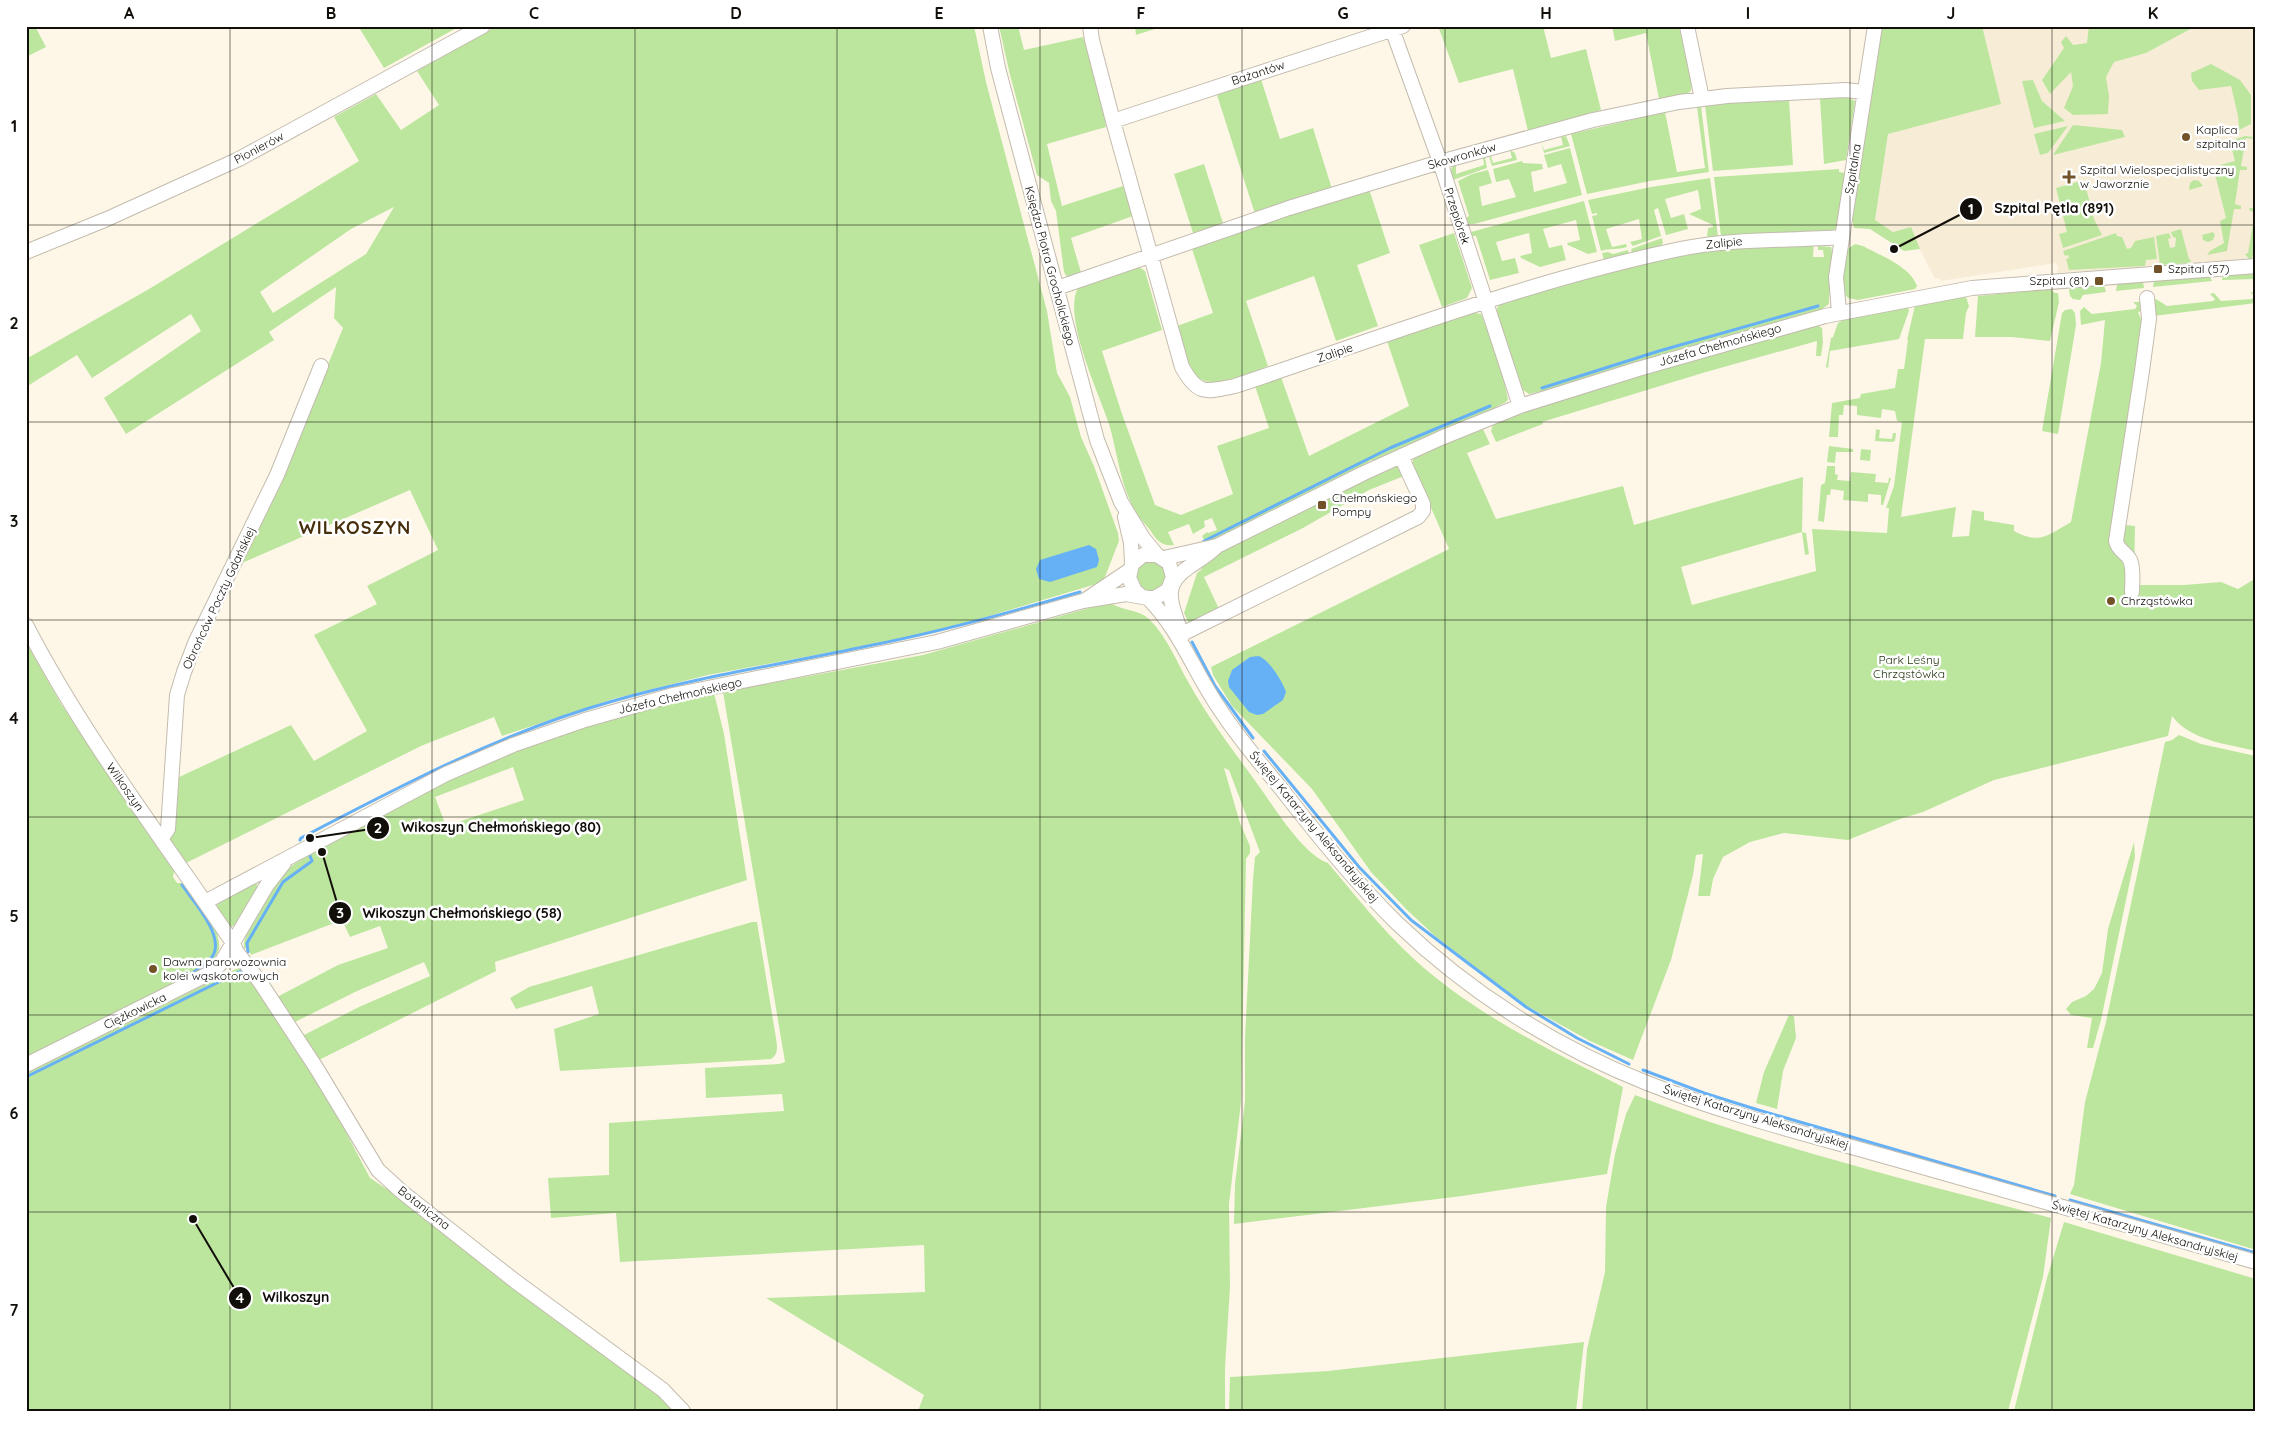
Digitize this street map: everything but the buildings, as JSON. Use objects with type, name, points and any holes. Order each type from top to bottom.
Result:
[{"type":"street","name":"Pionierów","points":[[26,252],[107,219],[239,159],[483,26]]},
{"type":"street","name":"Księdza Piotra Grocholickiego","points":[[990,26],[1000,76],[1097,440],[1121,502],[1131,543],[1131,567]]},
{"type":"street","name":"Zalipie","points":[[1090,26],[1113,121],[1182,367],[1191,384],[1208,392],[1236,386],[1484,302],[1679,249],[1752,240],[1842,237]]},
{"type":"street","points":[[1687,26],[1702,99]]},
{"type":"street","name":"Szpitalna","points":[[1839,312],[1836,277],[1875,26]]},
{"type":"street","name":"Bażantów","points":[[1113,121],[1395,27]]},
{"type":"street","name":"Przepiórek","points":[[1395,27],[1484,302],[1520,406]]},
{"type":"street","name":"Skowronków","points":[[1057,288],[1289,208],[1440,162],[1593,120],[1702,99],[1781,92],[1864,92]]},
{"type":"street","name":"Józefa Chełmońskiego","points":[[1161,556],[1217,546],[1336,486],[1401,456],[1520,406],[1638,369],[1839,312],[1972,288],[2256,266]]},
{"type":"street","points":[[2132,592],[2131,564],[2129,558],[2117,547],[2116,541],[2142,371],[2148,319],[2147,298]]},
{"type":"street","name":"Obrońców Poczty Gdańskiej","points":[[161,839],[168,829],[177,695],[184,672],[196,640],[278,475],[322,366]]},
{"type":"street","points":[[1182,634],[1418,517],[1423,511],[1423,504],[1401,456]]},
{"type":"street","name":"Księdza Piotra Grocholickiego","points":[[1121,502],[1143,538],[1161,556]]},
{"type":"street","name":"Józefa Chełmońskiego","points":[[1172,584],[1179,574],[1206,557],[1217,546]]},
{"type":"street","points":[[1143,555],[1161,556],[1172,570],[1172,584],[1162,595],[1144,597],[1131,585],[1131,567],[1143,555]]},
{"type":"street","name":"Józefa Chełmońskiego","points":[[1083,601],[1131,567]]},
{"type":"street","name":"Świętej Katarzyny Aleksandryjskiej","points":[[1172,584],[1171,600],[1185,649]]},
{"type":"street","name":"Józefa Chełmońskiego","points":[[205,902],[446,774],[513,745],[585,720],[673,695],[937,642],[1083,601],[1126,594],[1144,597]]},
{"type":"street","name":"Świętej Katarzyny Aleksandryjskiej","points":[[1144,597],[1161,613],[1185,649],[1209,693],[1236,732],[1309,825],[1367,892],[1400,926],[1458,975],[1502,1007],[1546,1034],[1610,1068],[1711,1106],[2256,1262]]},
{"type":"street","name":"Wilkoszyn","points":[[26,625],[75,712],[233,943]]},
{"type":"street","name":"Józefa Chełmońskiego","points":[[233,943],[275,872],[298,852]]},
{"type":"street","name":"Ciężkowicka","points":[[26,1065],[212,972],[233,943]]},
{"type":"street","name":"Botaniczna","points":[[233,943],[236,951],[260,982],[317,1069],[378,1170],[402,1192],[516,1281],[663,1390],[683,1411]]},
{"type":"shaded area","name":"Szpital Wielospecjalistyczny w Jaworznie","points":[[1906,26],[2256,26],[2256,239],[2252,259],[2057,273],[2056,263],[1941,281],[1939,278],[1935,279],[1915,240],[1911,227],[1893,232],[1874,220]]},
{"type":"green space","points":[[26,26],[35,26],[46,47],[26,57]]},
{"type":"green space","points":[[358,26],[460,26],[384,68]]},
{"type":"green space","points":[[497,26],[974,26],[986,82],[1047,311],[1057,373],[1070,397],[1081,437],[1094,466],[1118,533],[1119,541],[1103,582],[929,634],[708,675],[613,699],[502,736],[494,717],[421,746],[186,863],[170,841],[177,778],[291,725],[314,761],[367,731],[314,635],[377,604],[367,586],[438,550],[410,490],[242,563],[279,484],[343,328],[334,318],[336,287],[269,332],[274,340],[126,434],[104,398],[201,331],[191,314],[92,378],[77,355],[26,387],[26,359],[149,289],[359,161],[334,117],[376,94],[401,130],[439,105],[417,71]],"holes":[[[394,207],[366,254],[273,313],[260,292],[351,229]]]},
{"type":"green space","points":[[999,26],[1018,26],[1024,50],[1083,37],[1102,102],[1106,127],[1047,144],[1062,206],[1123,186],[1133,216],[1071,238],[1082,276],[1067,277],[1064,272],[1056,211],[1051,201],[1049,183],[1037,175]]},
{"type":"green space","points":[[1135,26],[1164,26],[1136,35]]},
{"type":"green space","points":[[1438,26],[1543,26],[1551,58],[1586,49],[1601,110],[1528,131],[1513,69],[1459,83]]},
{"type":"green space","points":[[1612,26],[1682,26],[1692,83],[1691,91],[1685,95],[1659,99],[1646,33],[1615,41]]},
{"type":"green space","points":[[1878,26],[1982,26],[2001,104],[1888,134],[1875,220],[1893,232],[1911,227],[1920,249],[1904,251],[1870,229],[1854,228],[1852,218],[1850,217]]},
{"type":"green space","points":[[2089,26],[2196,26],[2146,53],[2114,62],[2106,77],[2109,96],[2108,114],[2073,115],[2064,108],[2073,86],[2071,72],[2050,94],[2042,80],[2064,48],[2061,42],[2066,36],[2073,45],[2087,43]]},
{"type":"green space","points":[[2211,64],[2240,80],[2251,95],[2251,124],[2239,130],[2238,116],[2231,86],[2199,90],[2192,81],[2191,73]]},
{"type":"green space","points":[[1261,79],[1280,139],[1313,128],[1332,189],[1255,214],[1217,95]]},
{"type":"green space","points":[[2033,80],[2042,101],[2065,121],[2034,128],[2022,81]]},
{"type":"green space","points":[[1820,98],[1849,98],[1855,101],[1846,160],[1824,164]]},
{"type":"green space","points":[[1789,99],[1793,165],[1713,171],[1705,105]]},
{"type":"green space","points":[[1701,106],[1709,172],[1650,181],[1587,194],[1571,134],[1665,112],[1677,172],[1705,168],[1697,107]]},
{"type":"green space","points":[[2073,125],[2122,130],[2125,137],[2053,155]]},
{"type":"green space","points":[[2068,126],[2048,153],[2040,155],[2034,134]]},
{"type":"green space","points":[[1566,136],[1570,146],[1544,153],[1541,142],[1544,150],[1563,145],[1561,137]]},
{"type":"green space","points":[[2245,136],[2253,137],[2252,139],[2246,138],[2241,166],[2247,167],[2247,170],[2240,170],[2235,204],[2241,206],[2241,209],[2234,209],[2227,251],[2207,255],[2210,251],[2224,243],[2220,221],[2226,218],[2215,174],[2209,175],[2201,170],[2235,161],[2230,141]]},
{"type":"green space","points":[[1570,148],[1582,195],[1468,224],[1466,218],[1469,216],[1458,181],[1472,174],[1488,170],[1492,183],[1479,187],[1482,206],[1516,197],[1509,179],[1496,182],[1493,169],[1522,161],[1523,163],[1542,164],[1543,169],[1531,172],[1534,192],[1567,183],[1561,164],[1548,168],[1544,155]]},
{"type":"green space","points":[[1510,150],[1515,153],[1517,160],[1492,166],[1489,156],[1491,156],[1493,163],[1512,158]]},
{"type":"green space","points":[[1485,157],[1487,168],[1453,180],[1450,171],[1453,166],[1456,165],[1456,174],[1484,165],[1483,158]]},
{"type":"green space","points":[[1204,164],[1223,223],[1193,233],[1174,174]]},
{"type":"green space","points":[[1839,169],[1839,172],[1845,173],[1837,227],[1833,231],[1721,236],[1714,177]]},
{"type":"green space","points":[[1710,178],[1718,236],[1707,237],[1708,228],[1713,227],[1713,225],[1689,214],[1701,209],[1698,190],[1665,199],[1671,218],[1684,214],[1688,229],[1666,235],[1658,208],[1654,210],[1661,236],[1633,246],[1630,242],[1642,239],[1639,219],[1606,229],[1612,247],[1626,244],[1627,247],[1601,251],[1592,216],[1597,215],[1597,213],[1592,214],[1588,200],[1651,187]]},
{"type":"green space","points":[[2084,180],[2094,219],[2102,235],[2063,248],[2059,234],[2067,232],[2056,188]]},
{"type":"green space","points":[[2194,180],[2199,181],[2203,186],[2189,190],[2190,183]]},
{"type":"green space","points":[[1369,189],[1390,253],[1357,265],[1378,326],[1336,341],[1314,276],[1246,301],[1268,366],[1226,381],[1204,381],[1195,376],[1184,358],[1177,326],[1213,313],[1192,249],[1301,210]]},
{"type":"green space","points":[[1584,201],[1597,252],[1588,254],[1568,245],[1567,243],[1580,240],[1576,220],[1543,229],[1549,248],[1562,245],[1566,260],[1540,267],[1521,258],[1520,256],[1532,253],[1529,233],[1496,242],[1502,261],[1515,258],[1519,273],[1490,280],[1476,236],[1472,236],[1471,232]]},
{"type":"green space","points":[[2249,208],[2256,208],[2254,253],[2252,259],[2249,259],[2245,254],[2248,253],[2255,212],[2250,211]]},
{"type":"green space","points":[[2181,229],[2189,259],[2191,260],[2190,263],[2160,265],[2156,236],[2169,233],[2171,238],[2168,239],[2170,248],[2175,247],[2176,238],[2173,237],[2171,232]]},
{"type":"green space","points":[[2213,232],[2215,235],[2213,240],[2208,242],[2203,240],[2202,235]]},
{"type":"green space","points":[[1454,233],[1472,288],[1467,298],[1442,307],[1419,245]]},
{"type":"green space","points":[[2116,233],[2117,236],[2122,237],[2127,249],[2131,248],[2135,241],[2154,237],[2157,259],[2146,260],[2145,266],[2069,270],[2066,259],[2069,258],[2068,255],[2065,256],[2063,251]]},
{"type":"green space","points":[[1662,238],[1663,243],[1660,247],[1632,253],[1631,249]]},
{"type":"green space","points":[[1814,242],[1813,257],[1824,257],[1823,250],[1818,250],[1818,246],[1831,247],[1832,250],[1829,304],[1822,309],[1822,312],[1542,394],[1541,391],[1529,394],[1523,390],[1496,311],[1499,305],[1511,302],[1511,299],[1635,264],[1690,252]]},
{"type":"green space","points":[[1855,244],[1863,246],[1902,267],[1913,279],[1917,286],[1915,289],[1858,300],[1848,298],[1843,292],[1844,281],[1841,280],[1846,250]]},
{"type":"green space","points":[[1628,250],[1629,254],[1604,261],[1602,253],[1608,252],[1613,254]]},
{"type":"green space","points":[[1138,266],[1145,271],[1162,330],[1102,351],[1121,411],[1155,505],[1181,515],[1233,494],[1217,446],[1269,428],[1255,386],[1281,377],[1309,456],[1409,406],[1387,341],[1474,310],[1475,313],[1481,314],[1485,324],[1488,324],[1507,379],[1504,381],[1508,399],[1496,407],[1497,410],[1373,462],[1372,460],[1368,462],[1368,465],[1212,543],[1206,543],[1202,536],[1207,532],[1217,530],[1212,518],[1204,521],[1205,527],[1193,534],[1189,524],[1168,532],[1174,545],[1162,544],[1141,519],[1127,494],[1109,424],[1084,355],[1075,317],[1074,301],[1078,288]]},
{"type":"green space","points":[[2256,273],[2256,279],[2222,280],[2223,275]]},
{"type":"green space","points":[[2210,276],[2212,281],[2153,287],[2154,281]]},
{"type":"green space","points":[[2143,282],[2144,288],[2116,291],[2117,284]]},
{"type":"green space","points":[[2104,285],[2106,292],[2083,295],[2080,300],[2073,299],[2070,296],[2069,290],[2071,287]]},
{"type":"green space","points":[[2050,289],[2058,293],[2059,302],[2050,341],[2011,337],[1975,337],[1978,296]]},
{"type":"green space","points":[[2250,292],[2256,293],[2256,303],[2154,316],[2153,302],[2156,299],[2167,306],[2213,301],[2215,299],[2210,294],[2214,293],[2221,301],[2252,299],[2254,296]]},
{"type":"green space","name":"Park Leśny Chrząstówka","points":[[1966,297],[1969,306],[1966,313],[1963,339],[1925,339],[1901,517],[1956,507],[1952,537],[1969,536],[1972,510],[1984,512],[1984,520],[2014,525],[2014,531],[2037,538],[2044,537],[2071,522],[2101,363],[2105,320],[2081,325],[2080,311],[2084,307],[2092,314],[2135,309],[2137,306],[2133,302],[2140,302],[2144,310],[2138,312],[2143,324],[2124,525],[2135,526],[2134,585],[2184,585],[2221,582],[2238,589],[2256,578],[2256,751],[2199,736],[2189,731],[2172,716],[2168,736],[1994,780],[1923,812],[1848,840],[1784,833],[1750,842],[1723,857],[1713,879],[1710,896],[1698,896],[1703,854],[1696,855],[1693,875],[1671,960],[1633,1060],[1590,1041],[1525,1005],[1435,936],[1407,910],[1371,872],[1312,789],[1232,706],[1213,675],[1211,667],[1449,549],[1412,464],[1414,456],[1478,427],[1483,429],[1490,444],[1467,453],[1496,519],[1623,486],[1634,525],[1803,477],[1802,532],[1681,567],[1692,605],[1816,571],[1812,529],[1887,533],[1889,508],[1886,508],[1894,486],[1902,422],[1897,421],[1895,411],[1882,409],[1881,418],[1857,415],[1857,406],[1844,405],[1843,415],[1839,415],[1838,437],[1829,437],[1832,403],[1860,398],[1861,394],[1895,388],[1898,369],[1904,369],[1907,340],[1915,305]]},
{"type":"green space","points":[[1908,307],[1909,311],[1899,339],[1830,351],[1828,368],[1826,367],[1831,338],[1838,323],[1845,319]]},
{"type":"green space","points":[[2072,309],[2075,313],[2076,325],[2058,434],[2042,431],[2062,313],[2065,310]]},
{"type":"green space","points":[[1817,325],[1822,328],[1823,343],[1821,356],[1816,356],[1817,341],[1706,372],[1542,422],[1543,424],[1496,442],[1491,431],[1493,424],[1501,419],[1594,388]]},
{"type":"green space","points":[[1876,429],[1880,430],[1879,438],[1892,439],[1893,433],[1896,433],[1895,441],[1875,441]]},
{"type":"green space","points":[[1829,446],[1853,449],[1853,452],[1836,452],[1835,463],[1827,462]]},
{"type":"green space","points":[[1861,449],[1871,450],[1870,461],[1860,460]]},
{"type":"green space","points":[[1399,465],[1404,476],[1369,490],[1303,528],[1204,577],[1220,611],[1190,626],[1184,613],[1197,573],[1202,569],[1200,561]]},
{"type":"green space","points":[[1827,466],[1835,466],[1835,474],[1838,475],[1837,480],[1850,481],[1851,472],[1876,474],[1875,482],[1888,483],[1889,478],[1891,478],[1883,505],[1881,505],[1881,495],[1868,494],[1868,502],[1843,500],[1844,491],[1831,489],[1830,495],[1827,495],[1824,522],[1818,521],[1821,485],[1825,483]]},
{"type":"green space","points":[[1802,532],[1806,533],[1809,554],[1805,555]]},
{"type":"green space","points":[[1150,561],[1160,566],[1165,576],[1160,586],[1150,591],[1140,586],[1135,576],[1140,566]]},
{"type":"green space","points":[[1110,602],[1146,616],[1156,627],[1205,710],[1289,828],[1308,850],[1328,863],[1403,949],[1438,980],[1488,1015],[1541,1045],[1623,1087],[1607,1174],[1462,1196],[1234,1224],[1235,1184],[1245,1101],[1245,1038],[1253,879],[1255,857],[1260,852],[1229,770],[1224,768],[1240,823],[1250,846],[1250,853],[1246,859],[1241,1102],[1229,1204],[1230,1287],[1225,1368],[1225,1411],[918,1411],[924,1395],[766,1298],[925,1292],[924,1245],[620,1262],[616,1213],[551,1218],[548,1178],[609,1175],[609,1123],[784,1111],[782,1094],[706,1098],[705,1068],[779,1064],[785,1062],[723,692],[923,655]]},
{"type":"green space","points":[[26,642],[61,704],[175,868],[173,877],[177,883],[186,883],[208,916],[218,936],[219,944],[218,952],[214,959],[193,976],[26,1060]]},
{"type":"green space","points":[[714,693],[724,734],[747,880],[495,962],[496,971],[319,1060],[315,1059],[302,1036],[359,1007],[430,976],[424,962],[355,992],[293,1023],[277,997],[338,965],[388,948],[380,926],[350,937],[342,920],[251,955],[248,948],[244,948],[248,931],[275,885],[287,870],[316,850],[319,856],[327,852],[324,846],[421,794],[513,751],[550,737],[687,698]],"holes":[[[513,767],[524,800],[446,826],[435,797]]]},
{"type":"green space","points":[[2179,735],[2201,744],[2256,756],[2256,1250],[2070,1194],[2074,1185],[2085,1102],[2106,1022],[2165,742]]},
{"type":"green space","points":[[2134,842],[2135,857],[2101,1020],[2093,1048],[2087,1048],[2092,1018],[2071,1015],[2066,1009],[2072,1002],[2086,996],[2094,989],[2102,973],[2108,929]]},
{"type":"green space","points":[[254,882],[257,883],[257,887],[252,900],[244,914],[231,927],[220,915],[217,904],[219,901]]},
{"type":"green space","points":[[757,922],[776,1038],[776,1052],[771,1059],[560,1071],[554,1029],[599,1014],[592,986],[516,1009],[510,998],[529,987]]},
{"type":"green space","points":[[238,968],[247,974],[319,1081],[370,1178],[420,1211],[629,1369],[677,1411],[26,1411],[26,1073]]},
{"type":"green space","points":[[1789,1015],[1794,1016],[1796,1038],[1783,1071],[1777,1109],[1756,1103],[1764,1072]]},
{"type":"green space","points":[[1635,1095],[1686,1114],[1789,1147],[2051,1218],[2043,1277],[2008,1411],[1582,1411],[1587,1349],[1605,1272],[1606,1207],[1615,1154],[1626,1114]]},
{"type":"green space","points":[[2064,1222],[2256,1279],[2256,1411],[2014,1411],[2047,1278]]},
{"type":"green space","points":[[1584,1342],[1576,1411],[1229,1411],[1230,1377],[1328,1371]]},
{"type":"water","points":[[1089,545],[1096,549],[1099,560],[1097,567],[1050,582],[1039,579],[1036,569],[1040,560]]},
{"type":"water","points":[[1259,656],[1275,672],[1286,692],[1283,700],[1263,714],[1257,715],[1249,712],[1229,687],[1228,681],[1232,670],[1250,657]]},
{"type":"waterway","points":[[1542,388],[1659,351],[1818,306]]},
{"type":"waterway","points":[[1204,541],[1390,448],[1490,406]]},
{"type":"waterway","points":[[300,840],[454,761],[532,728],[572,714],[645,692],[740,671],[895,641],[1000,615],[1080,592]]},
{"type":"waterway","points":[[1192,642],[1215,686],[1253,738]]},
{"type":"waterway","points":[[1264,751],[1359,867],[1411,920],[1526,1007],[1577,1038],[1629,1064]]},
{"type":"waterway","points":[[248,952],[247,943],[283,882],[312,861],[310,856]]},
{"type":"waterway","points":[[181,980],[205,964],[212,957],[215,949],[215,940],[207,920],[182,885]]},
{"type":"waterway","points":[[26,1077],[241,971],[251,981]]},
{"type":"waterway","points":[[1643,1070],[1704,1093],[1755,1109],[2055,1196]]},
{"type":"waterway","points":[[2070,1200],[2256,1253]]},
{"type":"place","name":"Kaplica szpitalna","points":[[2186,137]]},
{"type":"place","name":"Szpital Wielospecjalistyczny w Jaworznie","points":[[2069,177]]},
{"type":"place","name":"Szpital Pętla (891)","points":[[1894,249]]},
{"type":"place","name":"Szpital (57)","points":[[2158,269]]},
{"type":"place","name":"Szpital (81)","points":[[2099,281]]},
{"type":"place","name":"Chełmońskiego Pompy","points":[[1322,505]]},
{"type":"place","name":"Chrząstówka","points":[[2111,601]]},
{"type":"place","name":"Wikoszyn Chełmońskiego (80)","points":[[310,838]]},
{"type":"place","name":"Wikoszyn Chełmońskiego (58)","points":[[322,852]]},
{"type":"place","name":"Dawna parowozownia kolei wąskotorowych","points":[[153,969]]},
{"type":"place","name":"Wilkoszyn","points":[[193,1219]]},
{"type":"district","name":"WILKOSZYN","points":[[355,528]]}]
